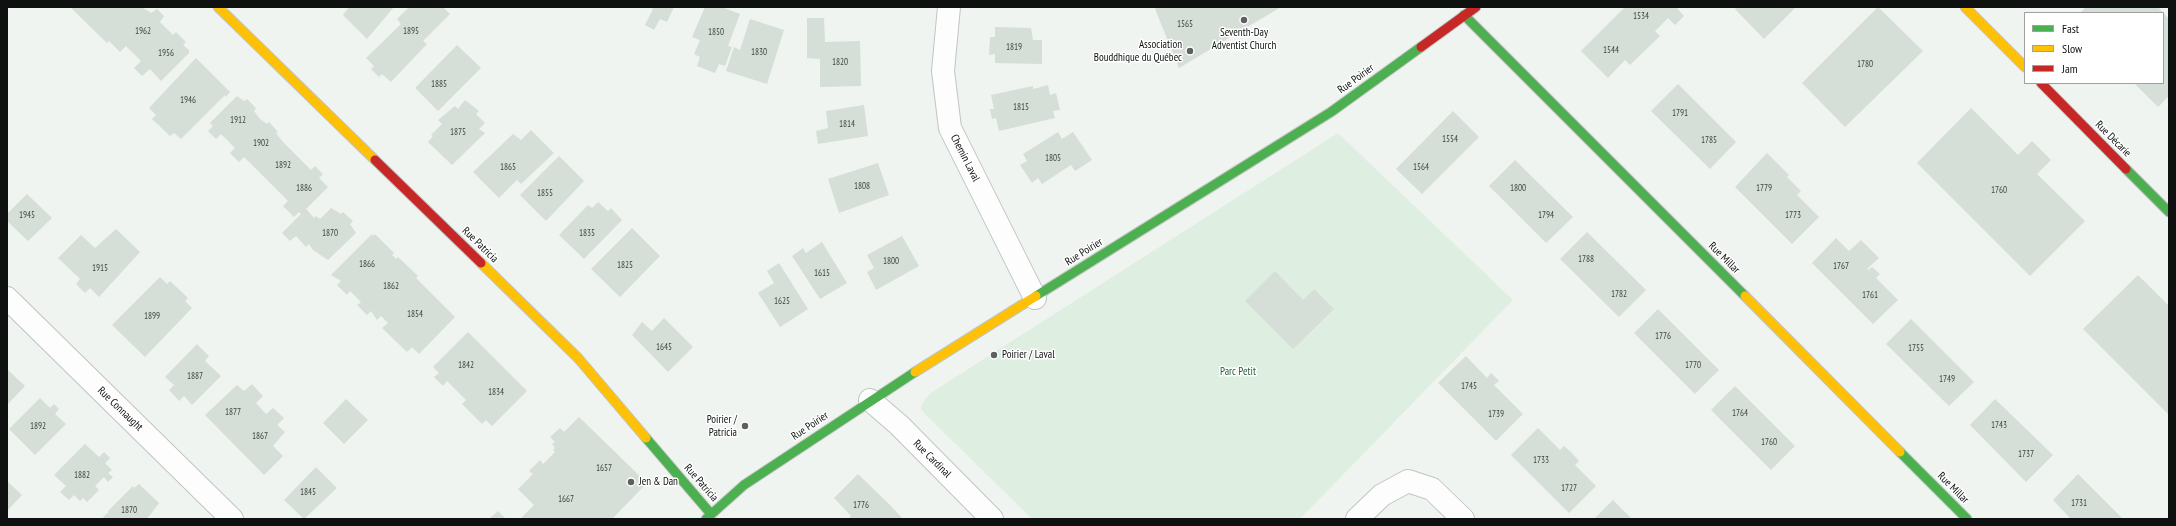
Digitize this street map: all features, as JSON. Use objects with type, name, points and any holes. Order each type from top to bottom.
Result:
[{"type":"street","name":"Rue Patricia","points":[[218,7],[578,358],[708,516]]},
{"type":"street","name":"Chemin Laval","points":[[949,7],[943,71],[950,128],[1035,298]]},
{"type":"street","name":"Rue Poirier","points":[[708,516],[744,485],[870,400],[1331,112],[1464,14],[1476,7]]},
{"type":"street","points":[[1965,7],[2024,66]]},
{"type":"street","name":"Rue Millar","points":[[1464,14],[1967,519]]},
{"type":"street","name":"Rue Décarie","points":[[2042,84],[2169,212]]},
{"type":"street","name":"Rue Connaught","points":[[7,298],[232,519]]},
{"type":"street","name":"Rue Cardinal","points":[[870,400],[899,425],[992,519]]},
{"type":"street","points":[[1358,519],[1382,494],[1408,481],[1432,489],[1463,519]]},
{"type":"green space","name":"Parc Petit","points":[[1338,133],[1513,300],[1300,519],[1032,519],[921,409],[922,404],[929,394]]},
{"type":"building","points":[[70,7],[142,7],[151,13],[157,9],[164,16],[160,22],[173,35],[176,32],[186,42],[183,45],[189,50],[189,53],[161,81],[150,69],[142,76],[134,68],[141,61],[126,46],[120,52],[109,41],[107,43]]},
{"type":"building","points":[[349,7],[394,7],[367,39],[343,15]]},
{"type":"building","points":[[409,7],[443,7],[450,14],[423,41],[427,44],[391,82],[382,74],[379,77],[371,69],[374,66],[366,58],[401,24],[397,19]]},
{"type":"building","points":[[649,7],[674,7],[667,22],[660,19],[654,30],[645,25],[653,9]]},
{"type":"building","points":[[705,7],[722,7],[740,14],[728,46],[732,47],[725,66],[719,64],[715,73],[697,66],[700,57],[694,54],[700,40],[692,37]]},
{"type":"building","name":"Association Bouddhique du Québec","points":[[1158,7],[1281,7],[1179,68],[1155,9]]},
{"type":"building","points":[[1625,7],[1678,7],[1677,8],[1684,16],[1675,25],[1668,18],[1655,31],[1660,36],[1630,65],[1625,60],[1608,78],[1581,51]]},
{"type":"building","points":[[1737,7],[1796,7],[1764,39],[1735,9]]},
{"type":"building","points":[[1878,7],[1923,51],[1845,127],[1802,83]]},
{"type":"building","points":[[2086,7],[2158,7],[2163,12],[2081,12]]},
{"type":"building","points":[[2164,14],[2169,19],[2169,96],[2158,107],[2135,84],[2164,84]]},
{"type":"building","points":[[807,18],[824,18],[825,42],[860,41],[861,86],[820,87],[820,59],[807,58]]},
{"type":"building","points":[[750,19],[784,30],[767,84],[726,71],[734,47],[740,50]]},
{"type":"building","points":[[995,27],[1031,28],[1033,40],[1042,40],[1042,64],[995,63],[995,54],[989,55],[990,37],[995,37]]},
{"type":"building","points":[[457,45],[481,68],[438,111],[415,88]]},
{"type":"building","points":[[196,58],[230,92],[226,97],[225,95],[181,139],[174,133],[170,136],[152,119],[156,115],[149,108]]},
{"type":"building","points":[[1678,84],[1736,142],[1710,169],[1651,111]]},
{"type":"building","points":[[1048,85],[1050,95],[1056,93],[1060,110],[1053,111],[1055,118],[999,131],[996,118],[992,119],[990,109],[994,109],[991,95],[1033,86],[1033,89]]},
{"type":"building","points":[[237,96],[244,101],[247,99],[256,108],[254,111],[260,119],[267,124],[269,122],[278,132],[276,133],[282,141],[311,170],[315,166],[323,174],[319,178],[328,187],[306,209],[314,218],[316,216],[320,219],[331,208],[341,214],[343,212],[353,221],[350,224],[356,233],[328,260],[313,250],[309,244],[306,247],[296,236],[290,241],[282,233],[301,214],[299,212],[294,217],[283,206],[288,201],[244,157],[239,162],[230,153],[235,148],[221,134],[216,139],[208,131],[213,126],[210,123]]},
{"type":"building","points":[[465,100],[479,111],[476,114],[485,123],[479,129],[485,133],[452,165],[428,142],[433,136],[431,135],[442,124],[438,120],[455,106],[458,109]]},
{"type":"building","points":[[864,105],[868,136],[818,144],[816,131],[828,128],[826,111]]},
{"type":"building","points":[[1971,108],[2018,155],[2032,141],[2051,160],[2037,174],[2085,221],[2030,276],[1917,163]]},
{"type":"building","points":[[1453,111],[1479,137],[1422,194],[1396,169]]},
{"type":"building","points":[[531,130],[554,153],[521,184],[517,180],[499,198],[473,172],[513,134],[521,140]]},
{"type":"building","points":[[1058,132],[1062,139],[1073,132],[1092,160],[1075,171],[1071,165],[1042,184],[1038,178],[1032,183],[1020,165],[1027,161],[1023,154]]},
{"type":"building","points":[[1767,153],[1789,175],[1787,177],[1801,191],[1797,195],[1819,217],[1792,244],[1735,187]]},
{"type":"building","points":[[559,156],[584,181],[546,221],[520,195]]},
{"type":"building","points":[[1515,160],[1573,217],[1546,243],[1489,186]]},
{"type":"building","points":[[878,163],[889,195],[839,213],[828,179]]},
{"type":"building","points":[[27,194],[52,218],[28,241],[7,221],[7,214]]},
{"type":"building","points":[[598,202],[608,211],[611,208],[622,220],[584,259],[559,235],[588,205],[592,208]]},
{"type":"building","points":[[632,228],[660,256],[620,297],[591,269]]},
{"type":"building","points":[[116,229],[140,252],[99,297],[90,288],[85,293],[76,284],[80,279],[58,258],[81,235],[95,248]]},
{"type":"building","points":[[1587,232],[1646,290],[1619,317],[1560,259]]},
{"type":"building","points":[[372,234],[373,236],[375,234],[394,253],[392,255],[396,259],[398,257],[418,276],[416,278],[455,317],[419,354],[412,347],[407,352],[382,328],[388,323],[381,316],[377,320],[371,311],[367,315],[357,305],[361,302],[350,291],[347,295],[337,285],[341,281],[331,275]]},
{"type":"building","points":[[902,236],[919,266],[876,290],[867,272],[874,268],[867,255]]},
{"type":"building","points":[[1836,238],[1849,251],[1861,240],[1879,258],[1867,269],[1868,270],[1872,267],[1880,274],[1876,278],[1898,300],[1873,324],[1812,263]]},
{"type":"building","points":[[822,242],[847,283],[820,299],[792,256],[803,248],[806,253]]},
{"type":"building","points":[[779,263],[808,309],[780,327],[758,293],[774,283],[767,271]]},
{"type":"building","points":[[1275,271],[1303,300],[1314,289],[1334,309],[1293,349],[1245,301]]},
{"type":"building","points":[[2138,275],[2169,306],[2169,415],[2083,329]]},
{"type":"building","points":[[160,277],[167,284],[170,281],[188,298],[185,301],[192,308],[145,357],[112,325]]},
{"type":"building","points":[[1658,309],[1719,370],[1695,394],[1634,333]]},
{"type":"building","points":[[664,318],[693,347],[668,372],[632,335],[642,322],[652,331]]},
{"type":"building","points":[[1911,319],[1974,382],[1949,406],[1886,344]]},
{"type":"building","points":[[468,332],[527,391],[492,426],[486,420],[482,424],[462,404],[466,400],[447,381],[443,386],[434,377],[439,373],[433,367]]},
{"type":"building","points":[[197,344],[209,356],[205,361],[221,376],[192,405],[184,396],[179,401],[169,390],[174,385],[165,377]]},
{"type":"building","points":[[1466,356],[1487,378],[1491,373],[1499,381],[1494,385],[1523,414],[1496,441],[1438,383]]},
{"type":"building","points":[[7,369],[25,386],[7,405]]},
{"type":"building","points":[[252,384],[263,396],[256,403],[266,414],[273,408],[284,418],[277,425],[285,432],[273,446],[283,456],[264,475],[205,415],[237,385],[244,391]]},
{"type":"building","points":[[1735,386],[1795,446],[1771,470],[1711,410]]},
{"type":"building","points":[[40,398],[50,408],[54,404],[59,409],[55,414],[66,424],[35,455],[9,429]]},
{"type":"building","points":[[346,399],[368,420],[344,444],[323,423]]},
{"type":"building","points":[[1995,399],[2053,455],[2026,482],[1970,425]]},
{"type":"building","points":[[579,417],[647,483],[612,519],[520,519],[534,505],[518,489],[533,474],[529,471],[540,460],[543,464],[555,452],[553,450],[555,448],[552,444],[555,442],[550,437],[560,428],[564,432]]},
{"type":"building","points":[[1538,428],[1560,450],[1564,446],[1572,453],[1579,461],[1575,465],[1596,486],[1569,513],[1511,455]]},
{"type":"building","points":[[85,444],[99,457],[104,452],[110,458],[105,463],[112,470],[108,473],[113,477],[108,482],[104,477],[95,486],[99,490],[87,502],[83,498],[80,501],[74,495],[69,500],[60,492],[66,486],[54,475]]},
{"type":"building","points":[[316,467],[337,488],[304,519],[284,500]]},
{"type":"building","points":[[858,474],[903,519],[848,519],[851,516],[834,498]]},
{"type":"building","points":[[2078,474],[2123,519],[2071,519],[2053,500]]},
{"type":"building","points":[[7,481],[22,495],[7,511]]},
{"type":"building","points":[[139,484],[159,503],[147,519],[105,519],[103,517],[133,486],[134,488]]},
{"type":"building","points":[[1613,500],[1632,519],[1594,519]]},
{"type":"building","points":[[498,511],[506,519],[489,519]]},
{"type":"traffic: fast","points":[[1464,15],[1745,296]]},
{"type":"traffic: fast","points":[[1036,296],[1331,112],[1421,47]]},
{"type":"traffic: fast","points":[[2126,169],[2169,212]]},
{"type":"traffic: fast","points":[[706,519],[744,485],[915,372]]},
{"type":"traffic: fast","points":[[646,438],[711,514]]},
{"type":"traffic: fast","points":[[1900,452],[1967,519]]},
{"type":"traffic: slow","points":[[218,7],[375,160]]},
{"type":"traffic: slow","points":[[1965,7],[2024,66]]},
{"type":"traffic: slow","points":[[481,263],[578,358],[646,438]]},
{"type":"traffic: slow","points":[[915,372],[1036,296]]},
{"type":"traffic: slow","points":[[1745,296],[1900,452]]},
{"type":"traffic: jam","points":[[1421,47],[1476,7]]},
{"type":"traffic: jam","points":[[2042,84],[2126,169]]},
{"type":"traffic: jam","points":[[375,160],[481,263]]},
{"type":"place","name":"Seventh-Day Adventist Church","points":[[1244,20]]},
{"type":"place","name":"Association Bouddhique du Québec","points":[[1190,51]]},
{"type":"place","name":"Poirier / Laval","points":[[994,355]]},
{"type":"place","name":"Poirier / Patricia","points":[[745,426]]},
{"type":"place","name":"Jen & Dan","points":[[631,482]]}]
